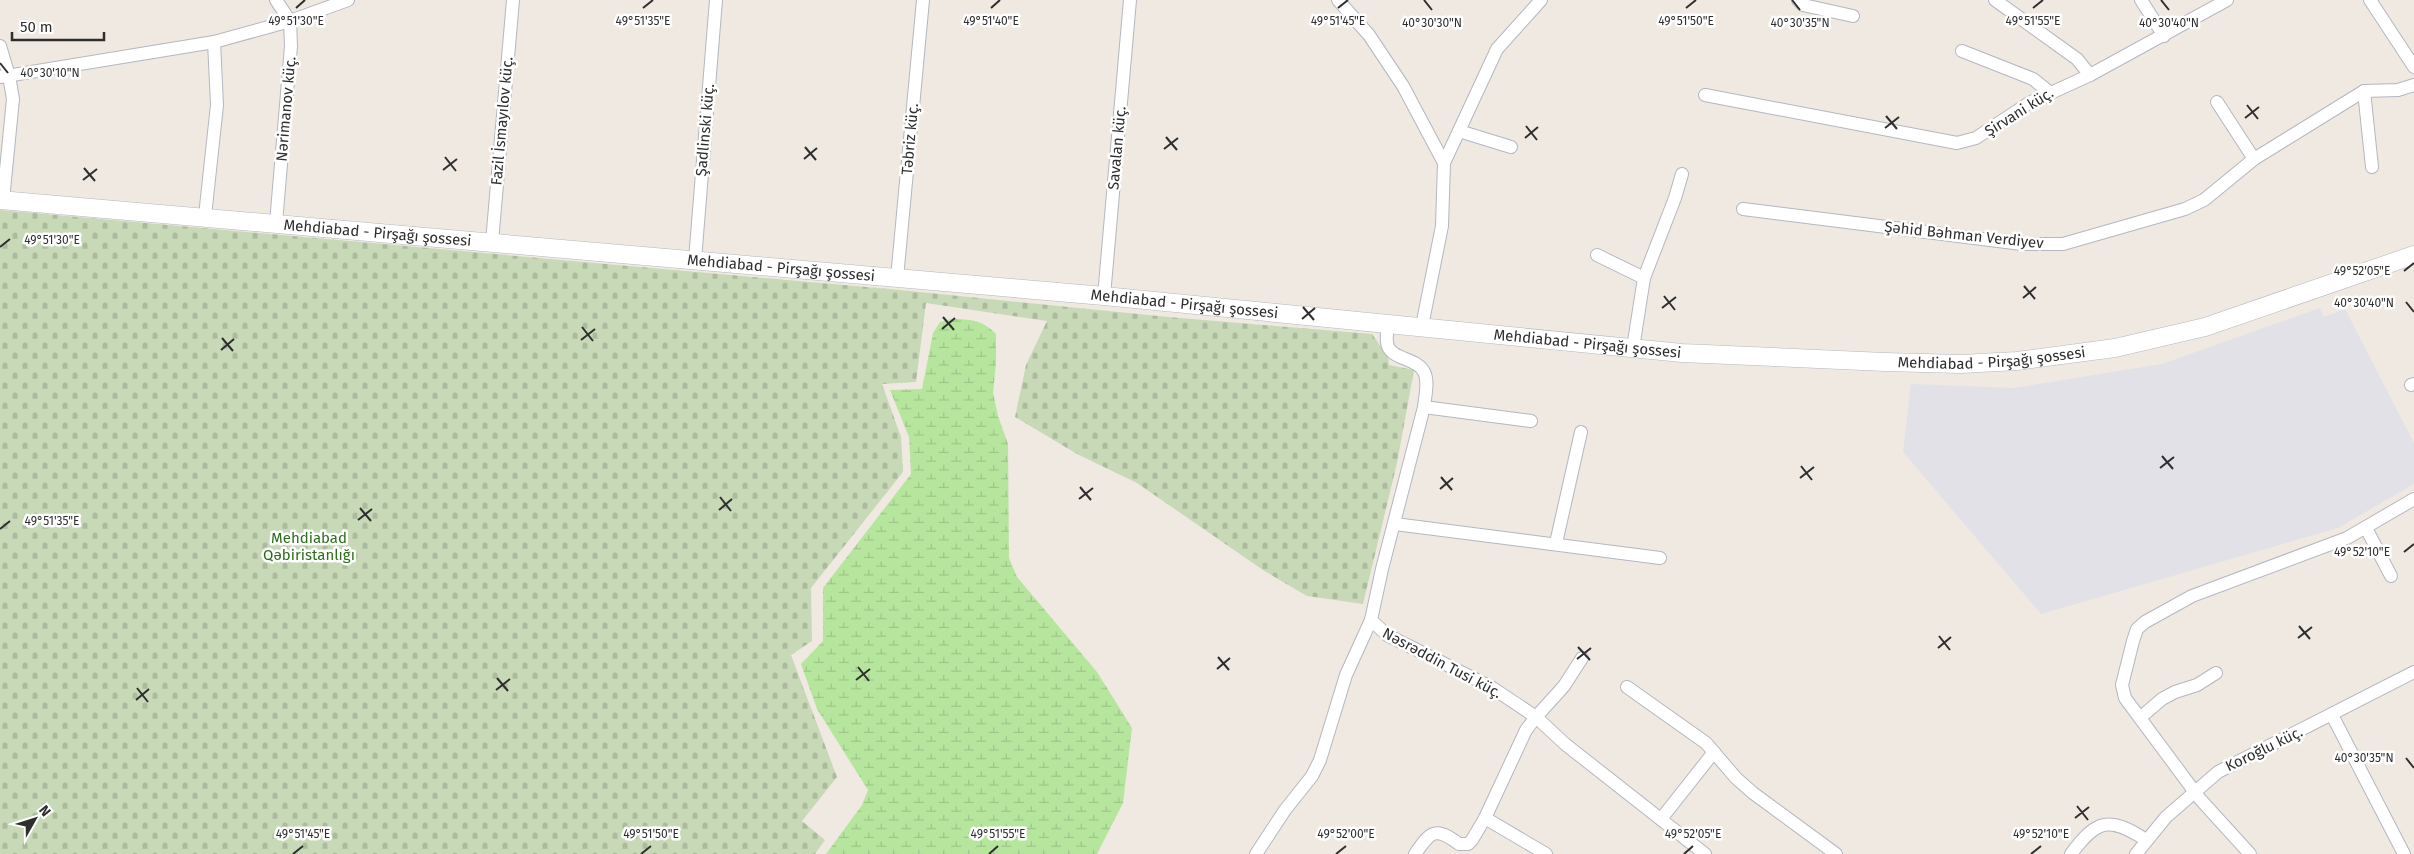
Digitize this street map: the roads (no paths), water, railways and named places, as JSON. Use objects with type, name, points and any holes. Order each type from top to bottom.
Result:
[{"type":"main road","name":"Mehdiabad - Pirşağı şossesi","points":[[2,200],[205,216],[1104,296],[1737,357],[1885,362],[1991,363],[2071,356],[2116,348],[2205,327],[2414,256]]},
{"type":"street","points":[[276,0],[290,21]]},
{"type":"street","points":[[5,77],[214,42],[290,21],[348,0]]},
{"type":"street","name":"Fazil İsmayılov küç.","points":[[492,242],[513,0]]},
{"type":"street","name":"Şadlinski küç.","points":[[695,260],[716,0]]},
{"type":"street","name":"Təbriz küç.","points":[[897,278],[923,0]]},
{"type":"street","name":"Savalan küç.","points":[[1104,296],[1130,0]]},
{"type":"street","points":[[1338,0],[1369,34],[1404,86],[1444,164]]},
{"type":"street","points":[[1422,326],[1442,226],[1444,164],[1497,49],[1541,0]]},
{"type":"street","points":[[1798,0],[1803,5],[1852,16]]},
{"type":"street","points":[[1995,0],[2011,4],[2077,59],[2090,75]]},
{"type":"street","points":[[2141,0],[2164,36]]},
{"type":"street","name":"Şirvani küç.","points":[[1705,95],[1958,143],[1976,138],[2049,92],[2090,75],[2227,0]]},
{"type":"street","points":[[2370,0],[2414,67]]},
{"type":"street","name":"Nərimanov küç.","points":[[276,223],[291,46],[290,21]]},
{"type":"street","points":[[205,216],[217,104],[214,42]]},
{"type":"street","points":[[0,46],[5,77],[13,98],[2,200]]},
{"type":"street","points":[[1962,51],[2033,79],[2049,92]]},
{"type":"street","points":[[2372,167],[2364,91],[2398,90],[2414,85]]},
{"type":"street","name":"Şəhid Bəhman Verdiyev","points":[[1743,209],[2022,244],[2063,244],[2185,209],[2204,200],[2254,159],[2364,91]]},
{"type":"street","points":[[2218,102],[2254,159]]},
{"type":"street","points":[[1459,131],[1511,147]]},
{"type":"street","points":[[1634,348],[1644,278],[1675,198],[1682,174]]},
{"type":"street","points":[[1597,255],[1644,278]]},
{"type":"street","name":"Nəsrəddin Tusi küç.","points":[[1388,322],[1387,343],[1389,349],[1392,353],[1419,365],[1425,373],[1424,407],[1371,620],[1387,635],[1491,687],[1536,717],[1565,744],[1705,854]]},
{"type":"street","points":[[1424,407],[1531,421]]},
{"type":"street","points":[[1556,543],[1581,432]]},
{"type":"street","points":[[2248,853],[2208,808],[2125,698],[2122,685],[2137,629],[2145,622],[2192,596],[2332,545],[2366,528],[2414,499]]},
{"type":"street","points":[[1395,524],[1556,543],[1660,558]]},
{"type":"street","points":[[2366,528],[2391,576]]},
{"type":"street","points":[[1256,854],[1284,810],[1312,776],[1320,760],[1346,675],[1371,620]]},
{"type":"street","points":[[1415,854],[1426,839],[1436,832],[1444,833],[1468,849],[1485,818],[1526,730],[1564,686],[1582,658]]},
{"type":"street","name":"Koroğlu küç.","points":[[2136,854],[2166,817],[2218,772],[2332,716],[2414,672]]},
{"type":"street","points":[[2141,717],[2168,696],[2197,685],[2216,673]]},
{"type":"street","points":[[1627,687],[1691,731],[1714,752],[1736,778],[1753,794],[1836,854]]},
{"type":"street","points":[[2332,716],[2404,854]]},
{"type":"street","points":[[1661,818],[1714,752]]},
{"type":"street","points":[[1485,818],[1546,854]]},
{"type":"street","points":[[2071,854],[2083,837],[2098,825],[2116,825],[2146,840]]},
{"type":"park label","name":"Mehdiabad Qəbiristanlığı","points":[[309,546]]}]
